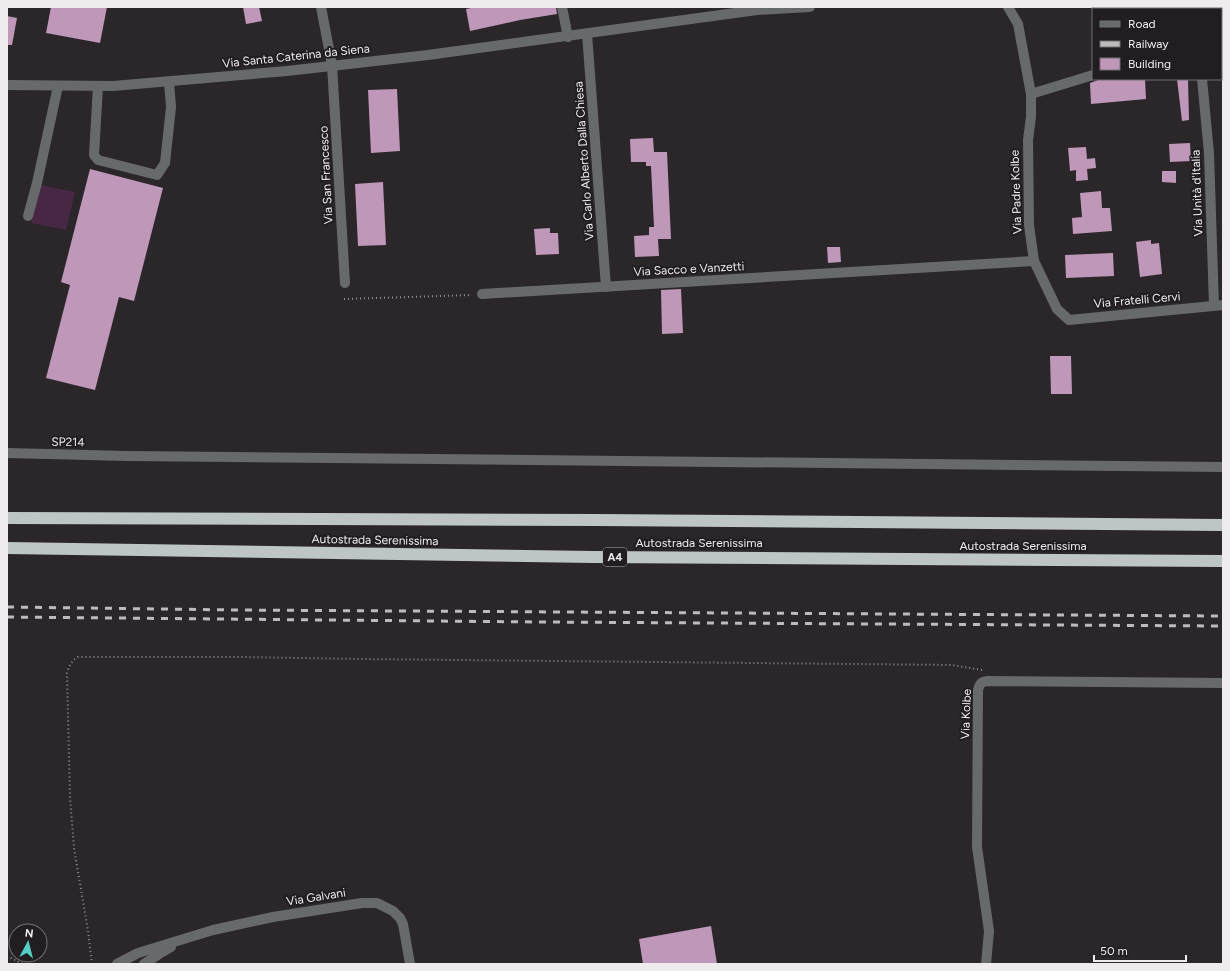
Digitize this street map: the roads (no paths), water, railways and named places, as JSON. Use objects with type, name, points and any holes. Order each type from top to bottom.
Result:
[{"type":"highway","name":"Autostrada Serenissima","points":[[7,518],[598,520],[1223,525]]},
{"type":"highway","name":"Autostrada Serenissima","points":[[7,548],[593,557],[1223,561]]},
{"type":"street","name":"Via San Francesco","points":[[322,7],[332,65],[345,284]]},
{"type":"street","points":[[562,7],[568,36]]},
{"type":"street","points":[[587,34],[757,10],[810,7]]},
{"type":"street","points":[[1008,7],[1018,24],[1031,94],[1092,74]]},
{"type":"street","name":"Via Santa Caterina da Siena","points":[[7,85],[98,86],[169,82],[428,55],[587,34]]},
{"type":"street","name":"Via Carlo Alberto Dalla Chiesa","points":[[587,34],[606,287]]},
{"type":"street","name":"Via Unità d'Italia","points":[[1202,80],[1209,152],[1218,306]]},
{"type":"street","points":[[98,86],[94,155],[98,160],[157,175],[165,162],[171,107],[169,82]]},
{"type":"street","points":[[28,216],[37,183],[58,86]]},
{"type":"street","name":"Via Padre Kolbe","points":[[1031,94],[1031,117],[1028,140],[1029,225],[1034,261],[1057,309]]},
{"type":"street","name":"Via Sacco e Vanzetti","points":[[482,294],[1034,261]]},
{"type":"street","name":"Via Fratelli Cervi","points":[[1057,309],[1069,320],[1218,306]]},
{"type":"street","name":"SP214","points":[[7,453],[128,456],[1223,467]]},
{"type":"street","name":"Via Kolbe","points":[[986,964],[989,931],[977,847],[978,696],[982,681],[1223,683]]},
{"type":"street","name":"Via Galvani","points":[[117,964],[138,953],[213,930],[273,917],[362,903],[377,903],[393,911],[400,918],[403,924],[410,964]]},
{"type":"street","name":"Via Galvani","points":[[144,964],[187,938]]},
{"type":"railway","points":[[7,607],[238,610],[1223,616]]},
{"type":"railway","points":[[7,617],[1223,626]]}]
